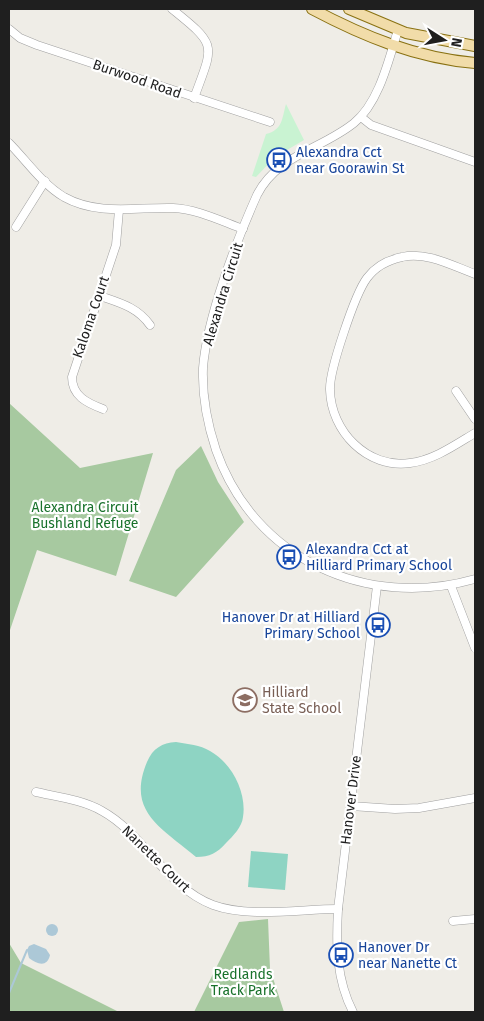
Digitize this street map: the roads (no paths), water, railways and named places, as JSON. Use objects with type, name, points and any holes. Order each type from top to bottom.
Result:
[{"type":"main road","points":[[312,9],[362,34],[393,46],[439,58],[475,63]]},
{"type":"main road","points":[[349,9],[398,30],[427,38],[475,46]]},
{"type":"street","points":[[172,9],[200,31],[207,42],[208,62],[194,98]]},
{"type":"street","name":"Burwood Road","points":[[9,29],[20,38],[37,45],[270,122]]},
{"type":"street","name":"Alexandra Circuit","points":[[398,30],[375,95],[361,117],[344,130],[281,166],[260,189],[243,228],[212,322],[203,369],[207,421],[220,462],[229,481],[249,512],[284,546],[321,568],[344,578],[377,586],[413,589],[451,586],[475,579]]},
{"type":"street","points":[[361,117],[370,125],[475,162]]},
{"type":"street","points":[[9,143],[62,196],[78,203],[94,208],[119,210],[187,210],[243,228]]},
{"type":"street","points":[[16,227],[45,181]]},
{"type":"street","name":"Kaloma Court","points":[[103,409],[82,399],[72,385],[74,367],[116,245],[119,210]]},
{"type":"street","points":[[475,274],[431,258],[416,256],[403,256],[376,269],[366,279],[358,294],[332,372],[329,388],[331,404],[339,427],[358,449],[374,458],[393,463],[410,463],[436,456],[475,433]]},
{"type":"street","points":[[100,296],[133,307],[143,315],[150,325]]},
{"type":"street","points":[[456,391],[475,419]]},
{"type":"street","name":"Hanover Drive","points":[[352,1012],[341,981],[336,952],[338,909],[377,586]]},
{"type":"street","points":[[451,586],[475,648]]},
{"type":"street","name":"Nanette Court","points":[[36,792],[82,803],[102,811],[118,823],[184,887],[212,905],[239,910],[338,909]]},
{"type":"street","points":[[351,806],[395,809],[419,808],[475,798]]},
{"type":"street","points":[[453,921],[475,919]]},
{"type":"water","points":[[52,924],[58,930],[52,936],[46,930]]},
{"type":"water","points":[[34,944],[46,949],[50,955],[47,962],[41,964],[29,958],[27,950],[29,946]]},
{"type":"waterway","points":[[9,993],[27,950]]},
{"type":"place","name":"Alexandra Cct near Goorawin St","points":[[279,160]]},
{"type":"place","name":"Alexandra Cct at Hilliard Primary School","points":[[289,557]]},
{"type":"place","name":"Hanover Dr at Hilliard Primary School","points":[[378,625]]},
{"type":"place","name":"Hilliard State School","points":[[245,700]]},
{"type":"place","name":"Hanover Dr near Nanette Ct","points":[[341,955]]},
{"type":"park label","name":"Alexandra Circuit Bushland Refuge","points":[[85,516]]},
{"type":"park label","name":"Redlands Track Park","points":[[243,982]]}]
